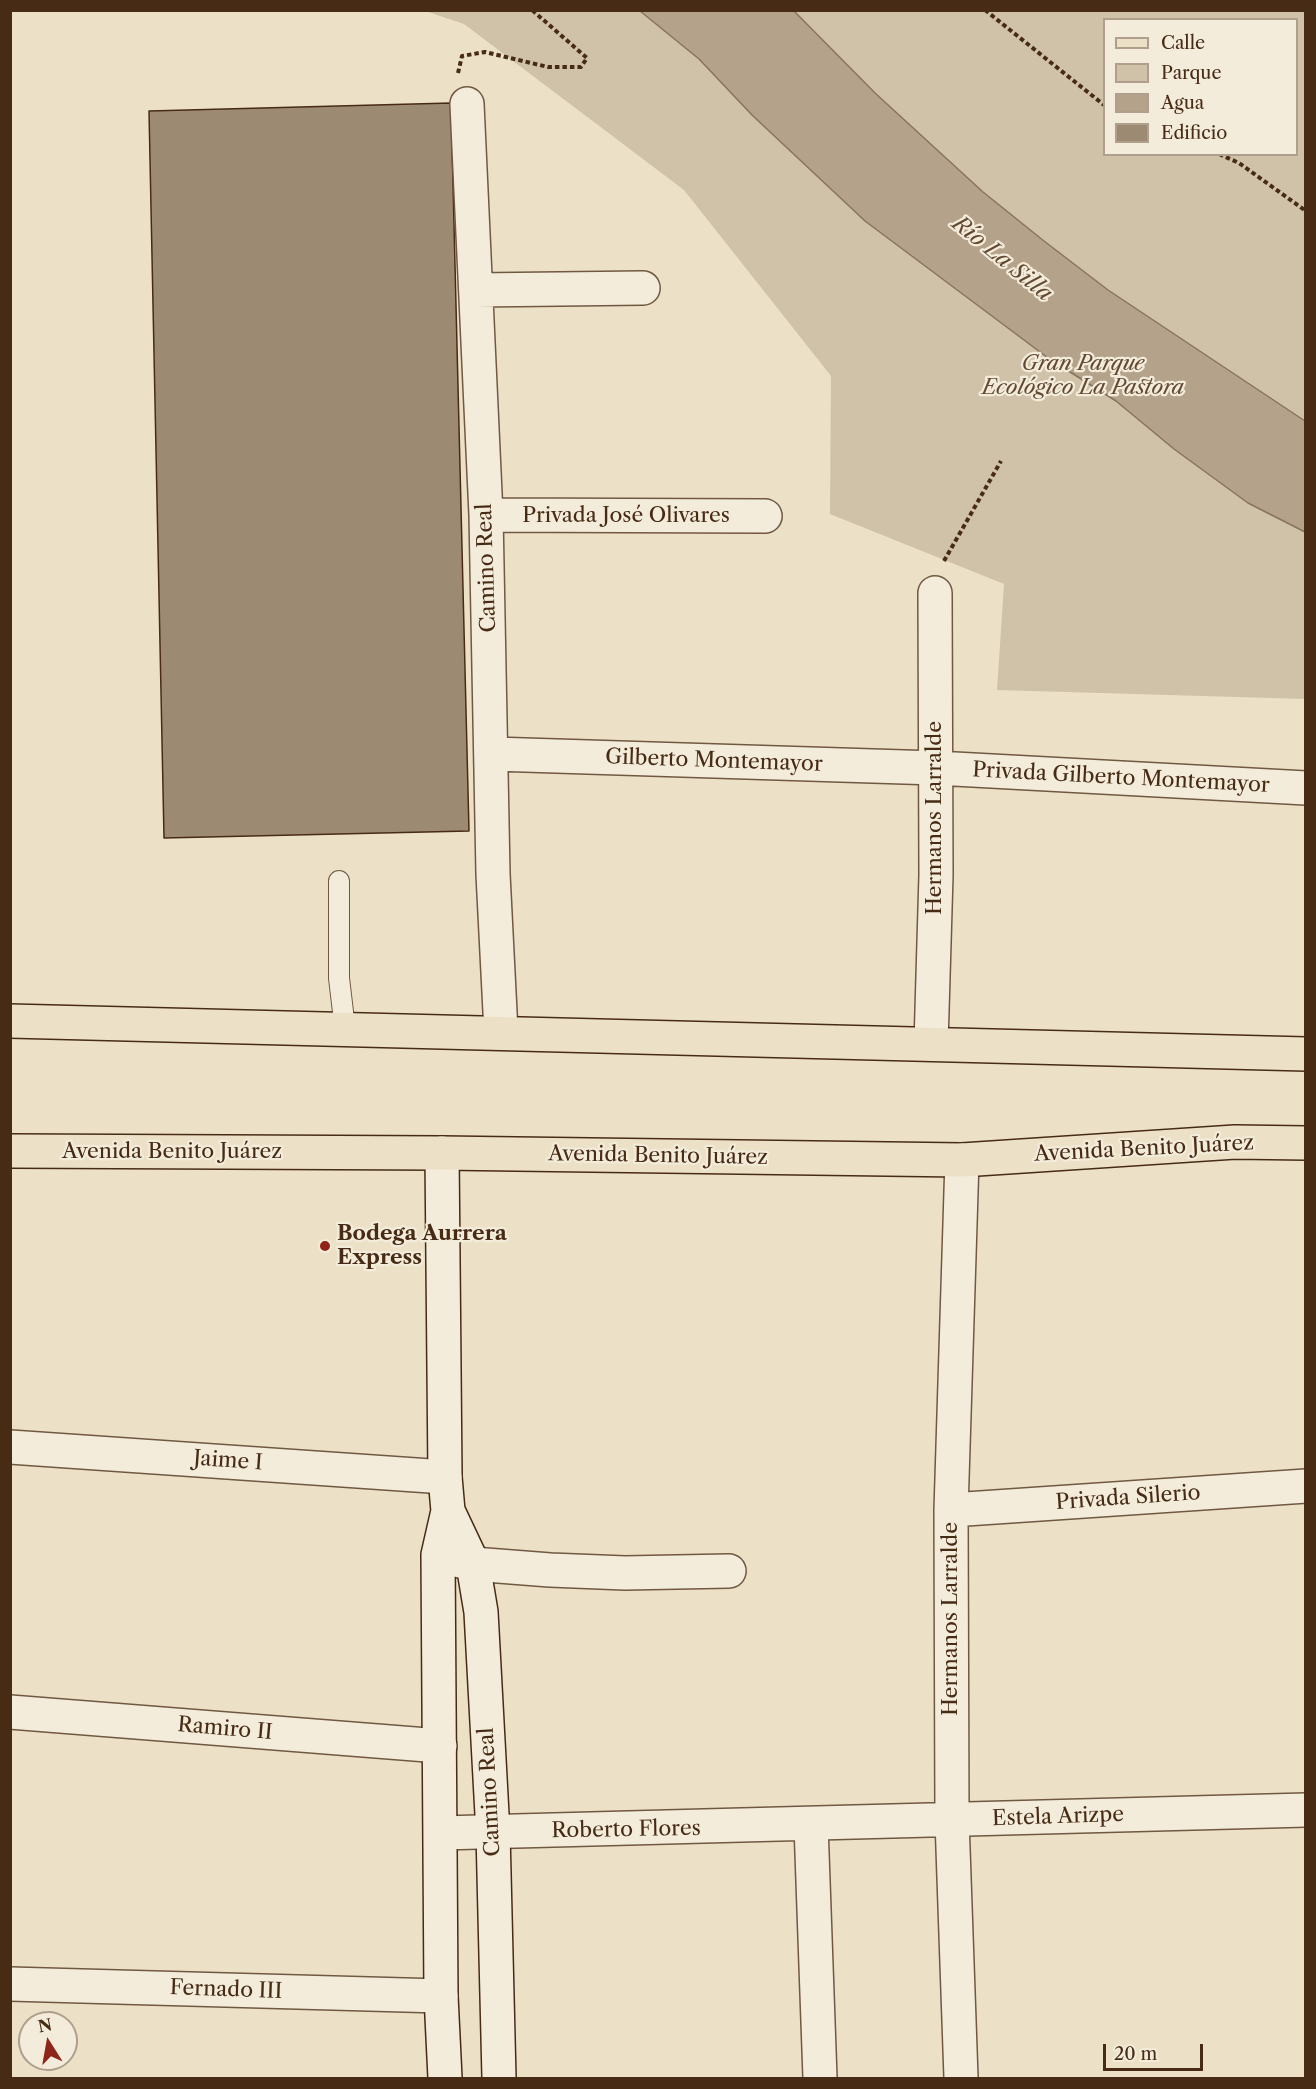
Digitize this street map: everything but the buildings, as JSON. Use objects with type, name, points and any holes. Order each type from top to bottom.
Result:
[{"type":"main road","points":[[10,1021],[1305,1054]]},
{"type":"main road","name":"Avenida Benito Juárez","points":[[10,1151],[442,1153],[962,1160],[1235,1142],[1305,1143]]},
{"type":"street","name":"Camino Real","points":[[467,104],[486,515],[493,754],[493,874],[501,1032]]},
{"type":"street","points":[[476,290],[643,288]]},
{"type":"street","name":"Privada José Olivares","points":[[486,515],[765,516]]},
{"type":"street","name":"Hermanos Larralde","points":[[931,1044],[936,875],[935,593]]},
{"type":"street","name":"Gilberto Montemayor","points":[[493,754],[936,768]]},
{"type":"street","name":"Privada Gilberto Montemayor","points":[[936,768],[1305,788]]},
{"type":"street","name":"Camino Real","points":[[442,1153],[445,1477],[448,1511],[438,1555],[441,1996],[446,2079]]},
{"type":"street","name":"Hermanos Larralde","points":[[961,2079],[952,1820],[951,1510],[962,1160]]},
{"type":"street","name":"Jaime I","points":[[10,1447],[445,1477]]},
{"type":"street","name":"Privada Silerio","points":[[951,1510],[1305,1486]]},
{"type":"street","name":"Camino Real","points":[[448,1511],[473,1564],[481,1612],[493,1833],[499,2079]]},
{"type":"street","points":[[438,1555],[473,1564],[625,1573],[729,1571]]},
{"type":"street","name":"Ramiro II","points":[[10,1712],[440,1746]]},
{"type":"street","name":"Estela Arizpe","points":[[811,1825],[1305,1810]]},
{"type":"street","points":[[811,1825],[820,2079]]},
{"type":"street","name":"Roberto Flores","points":[[441,1833],[811,1825]]},
{"type":"street","name":"Fernado III","points":[[10,1984],[441,1996]]},
{"type":"lane","points":[[339,881],[339,978],[345,1029]]},
{"type":"path","points":[[467,104],[456,81],[462,56],[485,52],[548,67],[581,67],[587,58],[532,10]]},
{"type":"path","points":[[984,10],[1103,104]]},
{"type":"path","points":[[1223,156],[1239,163],[1305,210]]},
{"type":"path","points":[[935,593],[938,570],[1002,461]]},
{"type":"green space","name":"Gran Parque Ecológico La Pastora","points":[[425,11],[1305,11],[1305,699],[997,690],[1004,584],[830,514],[831,376],[684,190],[464,24]]},
{"type":"water","name":"Río La Silla","points":[[640,11],[794,11],[875,93],[983,192],[1044,241],[1108,290],[1305,421],[1305,532],[1248,503],[1174,449],[1116,401],[1048,358],[865,221],[752,115],[699,59]]},
{"type":"place","name":"Bodega Aurrera Express","points":[[325,1246]]}]
